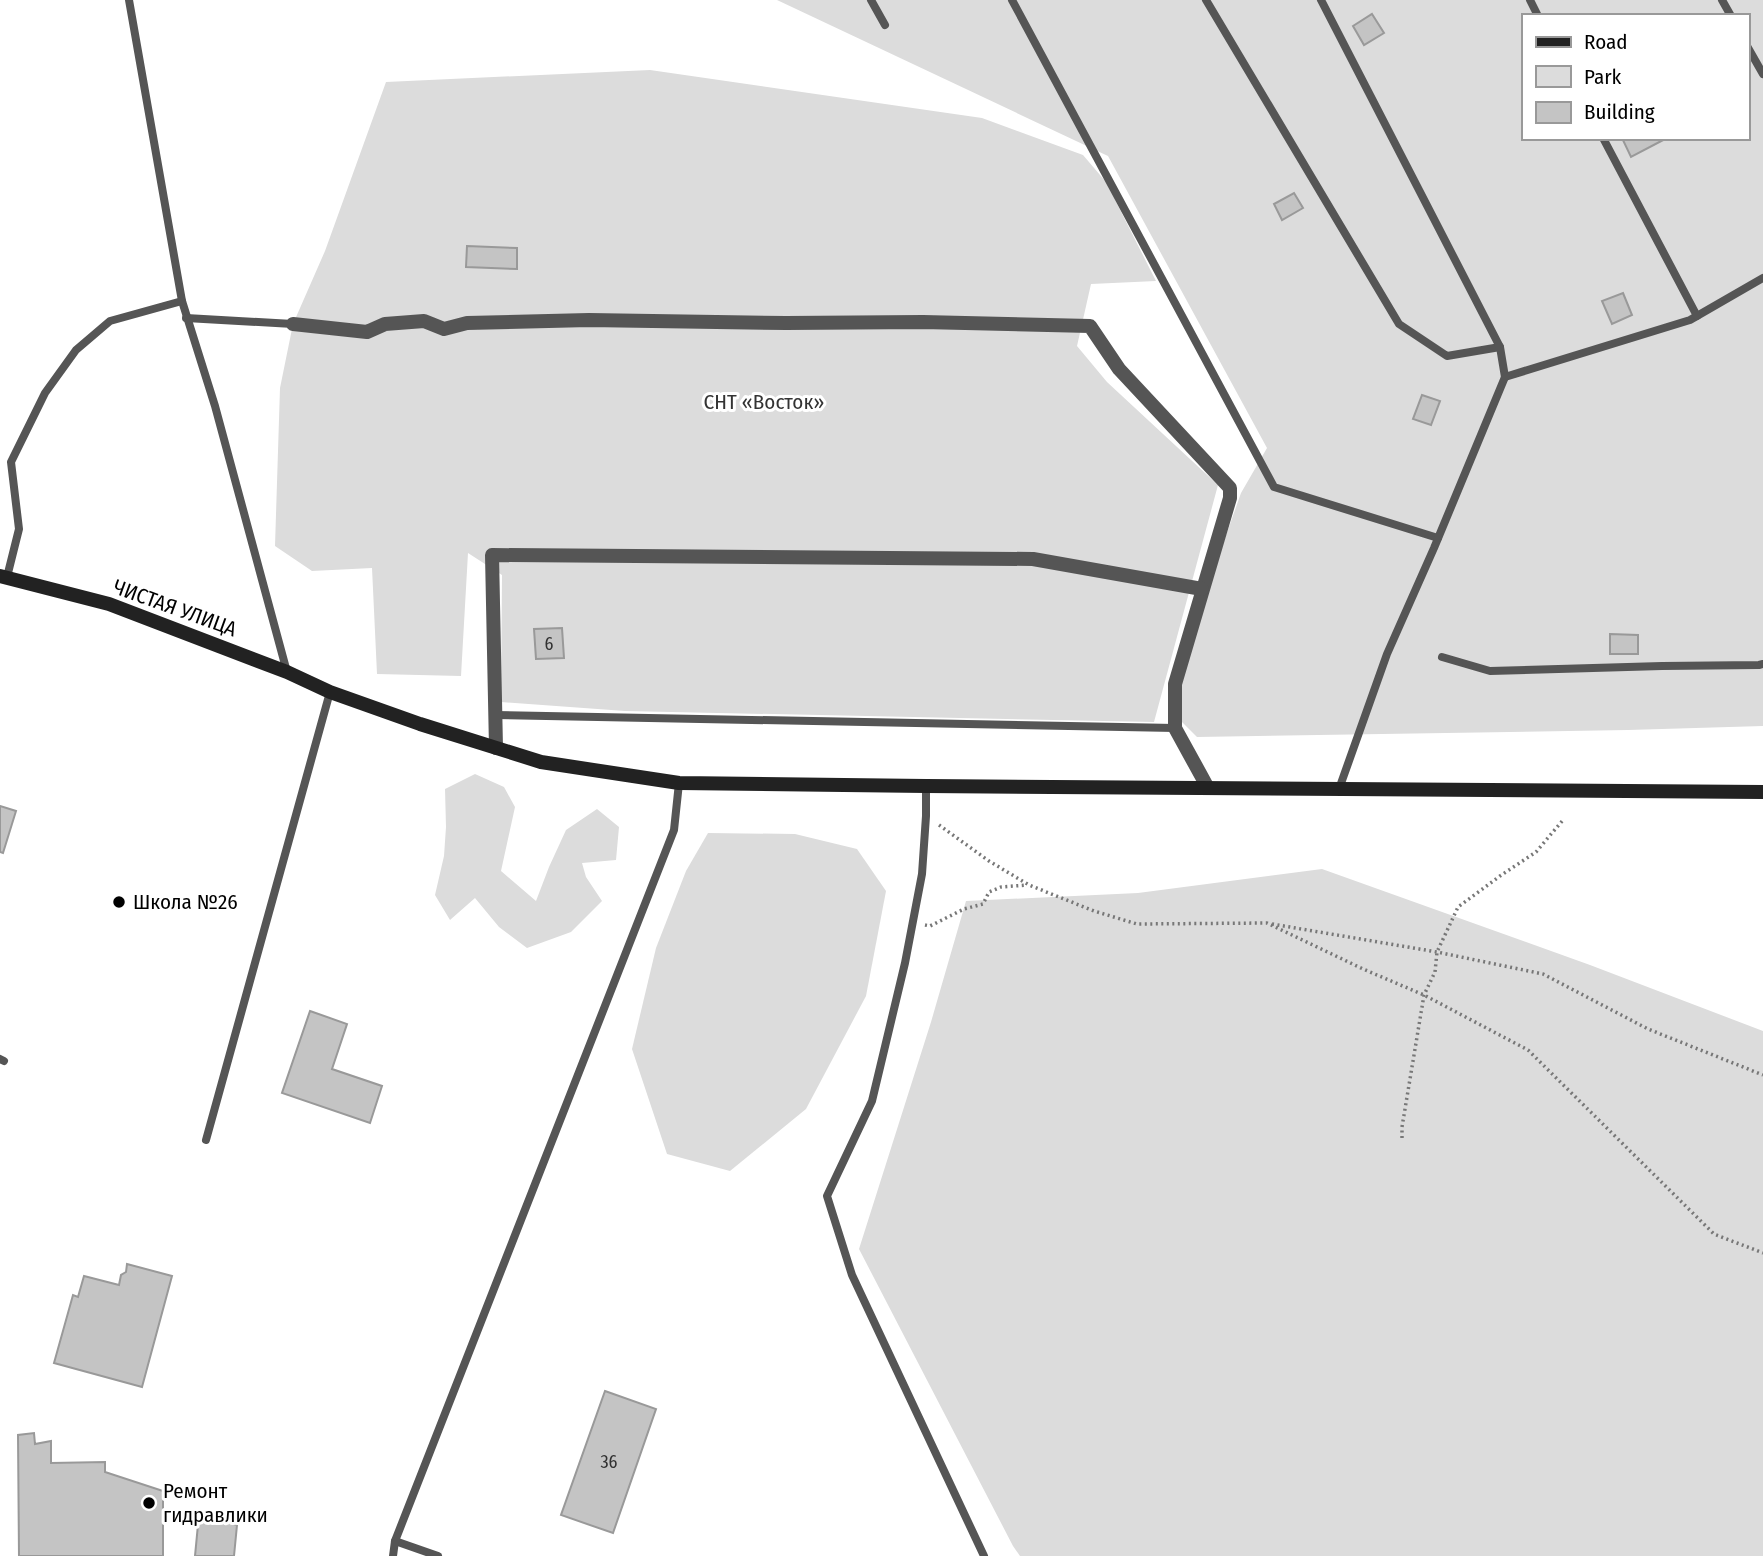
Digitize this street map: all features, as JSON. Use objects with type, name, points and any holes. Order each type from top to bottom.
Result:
[{"type":"main road","name":"ЧИСТАЯ УЛИЦА","points":[[4,577],[109,604],[288,672],[330,692],[541,762],[679,783],[1763,792]]},
{"type":"street","points":[[293,324],[367,332],[385,324],[424,321],[444,329],[467,323],[589,320],[1090,326],[1119,369],[1230,488],[1230,498],[1175,684],[1175,728],[1208,788]]},
{"type":"street","points":[[496,748],[492,555],[1033,559],[1202,589]]},
{"type":"lane","points":[[129,0],[186,318],[215,406],[288,672]]},
{"type":"lane","points":[[871,0],[886,25]]},
{"type":"lane","points":[[1012,0],[1274,487],[1438,538]]},
{"type":"lane","points":[[1206,0],[1399,324],[1447,356],[1500,347]]},
{"type":"lane","points":[[1321,0],[1500,347],[1505,377],[1388,654],[1339,789]]},
{"type":"lane","points":[[1749,50],[1763,74]]},
{"type":"lane","points":[[1604,140],[1697,316]]},
{"type":"lane","points":[[1505,377],[1697,316],[1763,278]]},
{"type":"lane","points":[[4,577],[19,529],[11,462],[45,393],[76,350],[110,321],[182,301]]},
{"type":"lane","points":[[186,318],[293,324]]},
{"type":"lane","points":[[1442,657],[1490,671],[1763,664]]},
{"type":"lane","points":[[206,1140],[330,692]]},
{"type":"lane","points":[[495,715],[1175,728]]},
{"type":"lane","points":[[393,1556],[395,1541],[674,830],[679,783]]},
{"type":"lane","points":[[926,786],[922,874],[872,1101],[827,1196],[852,1275],[984,1556]]},
{"type":"lane","points":[[395,1541],[438,1556]]},
{"type":"path","points":[[926,816],[989,861],[1029,885],[1094,911],[1137,924],[1267,923],[1437,952],[1543,974],[1648,1029],[1763,1075]]},
{"type":"path","points":[[1402,1138],[1424,995],[1435,972],[1437,952],[1458,907],[1536,852],[1563,820]]},
{"type":"path","points":[[912,925],[930,926],[964,909],[983,904],[989,892],[1001,887],[1029,885]]},
{"type":"path","points":[[1267,923],[1424,995],[1528,1050],[1714,1234],[1763,1253]]},
{"type":"green space","points":[[777,0],[1763,0],[1763,726],[1197,737],[1177,717],[1177,674],[1241,493],[1267,448],[1108,156]]},
{"type":"green space","name":"СНТ «Восток»","points":[[650,70],[982,118],[1083,155],[1106,182],[1156,281],[1091,284],[1077,346],[1107,382],[1218,485],[1154,722],[625,711],[501,702],[502,575],[468,553],[461,676],[377,674],[372,568],[312,571],[275,546],[280,388],[293,324],[325,251],[386,82]]},
{"type":"green space","points":[[475,774],[504,787],[515,807],[501,871],[536,901],[566,830],[597,809],[619,827],[616,860],[582,863],[586,877],[602,901],[571,932],[527,948],[499,927],[475,898],[450,920],[435,895],[444,856],[445,789]]},
{"type":"green space","points":[[708,833],[795,834],[857,849],[886,891],[866,996],[806,1109],[730,1171],[667,1154],[632,1049],[656,948],[686,871]]},
{"type":"green space","points":[[1322,869],[1590,965],[1763,1031],[1763,1556],[1020,1556],[1013,1546],[859,1249],[931,1022],[966,901],[1138,893]]},
{"type":"building","points":[[1372,14],[1384,33],[1364,45],[1353,26]]},
{"type":"building","points":[[1623,140],[1663,140],[1631,157]]},
{"type":"building","points":[[1294,193],[1303,208],[1282,220],[1274,204]]},
{"type":"building","points":[[467,246],[517,248],[517,269],[466,267]]},
{"type":"building","points":[[1623,293],[1632,315],[1612,324],[1602,301]]},
{"type":"building","points":[[1422,395],[1440,401],[1431,425],[1413,419]]},
{"type":"building","points":[[562,628],[564,658],[536,659],[534,629]]},
{"type":"building","points":[[1610,634],[1638,635],[1638,654],[1610,654]]},
{"type":"building","points":[[0,806],[16,811],[3,853],[0,852]]},
{"type":"building","points":[[310,1011],[347,1024],[332,1069],[382,1086],[370,1123],[282,1093]]},
{"type":"building","points":[[127,1264],[172,1276],[142,1387],[54,1363],[73,1295],[78,1297],[84,1276],[119,1285]]},
{"type":"building","points":[[605,1391],[656,1409],[613,1533],[561,1515]]},
{"type":"building","points":[[34,1433],[35,1444],[51,1441],[51,1463],[105,1462],[105,1472],[163,1491],[163,1556],[19,1556],[18,1435]]},
{"type":"building","points":[[199,1514],[237,1525],[234,1556],[195,1556]]},
{"type":"place","name":"Школа №26","points":[[119,902]]},
{"type":"place","name":"Ремонт гидравлики","points":[[149,1503]]}]
